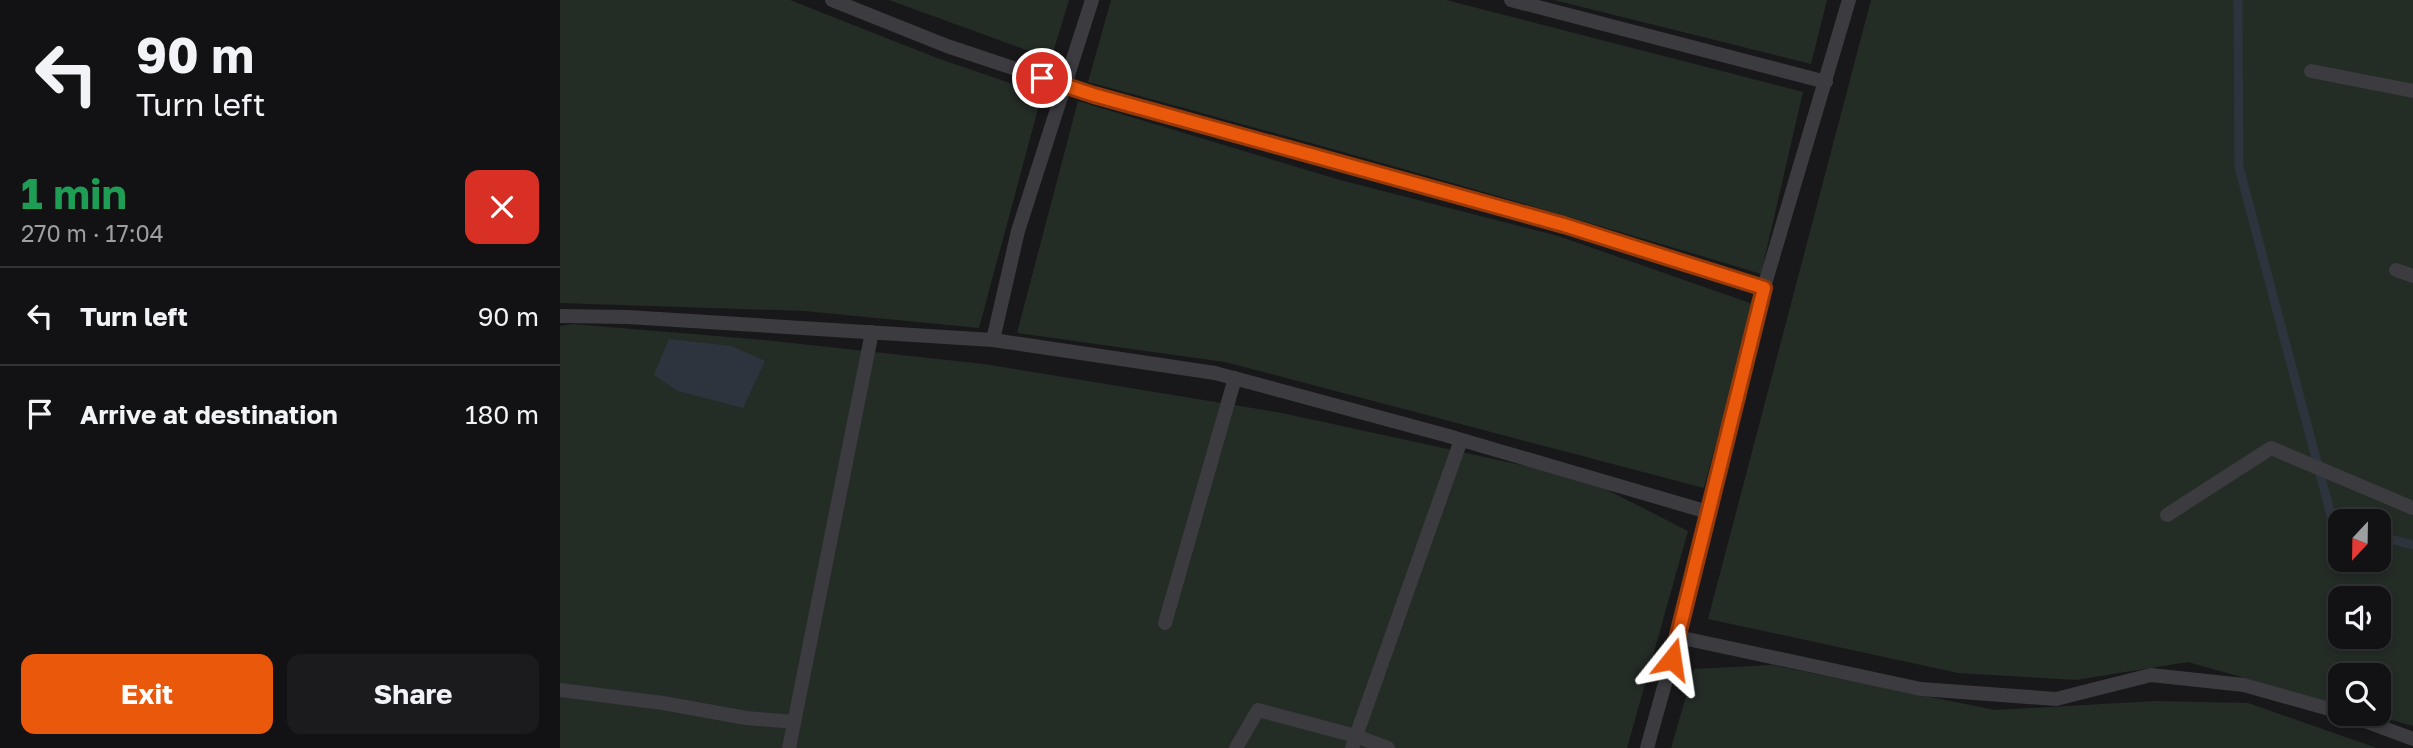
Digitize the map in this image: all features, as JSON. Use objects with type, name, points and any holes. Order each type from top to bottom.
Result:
[{"type":"lane","points":[[832,0],[947,46],[1066,86],[1564,225],[1764,288]]},
{"type":"lane","points":[[993,340],[1018,231],[1092,0]]},
{"type":"lane","points":[[1511,0],[1826,82]]},
{"type":"lane","points":[[1650,747],[1764,288],[1849,0]]},
{"type":"lane","points":[[2311,71],[2413,91]]},
{"type":"lane","points":[[2396,270],[2413,276]]},
{"type":"lane","points":[[560,316],[627,317],[993,340],[1214,373],[1461,440],[1709,512]]},
{"type":"lane","points":[[789,748],[872,332]]},
{"type":"lane","points":[[1165,622],[1235,379]]},
{"type":"lane","points":[[1354,742],[1461,440]]},
{"type":"lane","points":[[2167,515],[2271,448],[2413,508]]},
{"type":"lane","points":[[1678,637],[1921,689],[2056,699],[2151,675],[2244,685],[2328,709]]},
{"type":"lane","points":[[560,690],[746,718],[794,722]]},
{"type":"lane","points":[[1236,748],[1258,710],[1354,742],[1388,748]]},
{"type":"lane","points":[[2378,726],[2413,739]]},
{"type":"shaded area","points":[[560,0],[790,0],[937,58],[1042,94],[979,328],[804,311],[560,303]]},
{"type":"shaded area","points":[[889,0],[1069,0],[1051,59]]},
{"type":"shaded area","points":[[1111,0],[1446,0],[1803,92],[1761,274],[1425,175],[1088,82]]},
{"type":"shaded area","points":[[1554,0],[1827,0],[1811,64]]},
{"type":"shaded area","points":[[1871,0],[2413,0],[2413,726],[2391,720],[2391,663],[2328,663],[2328,702],[2188,662],[2076,680],[1958,673],[1708,619]]},
{"type":"shaded area","points":[[1078,101],[1340,180],[1558,236],[1753,304],[1704,488],[1225,362],[1017,333]]},
{"type":"shaded area","points":[[572,324],[764,340],[984,364],[1282,413],[1586,479],[1688,531],[1627,748],[560,748],[560,326]]},
{"type":"shaded area","points":[[669,339],[731,346],[765,361],[743,408],[678,391],[654,375]]},
{"type":"shaded area","points":[[1772,665],[1995,710],[2155,701],[2248,703],[2377,748],[1671,748],[1694,669]]},
{"type":"waterway","points":[[2238,0],[2239,167],[2329,509]]},
{"type":"waterway","points":[[2391,539],[2413,545]]},
{"type":"route","points":[[1042,78],[1094,95],[1564,225],[1764,288],[1672,659]]}]
